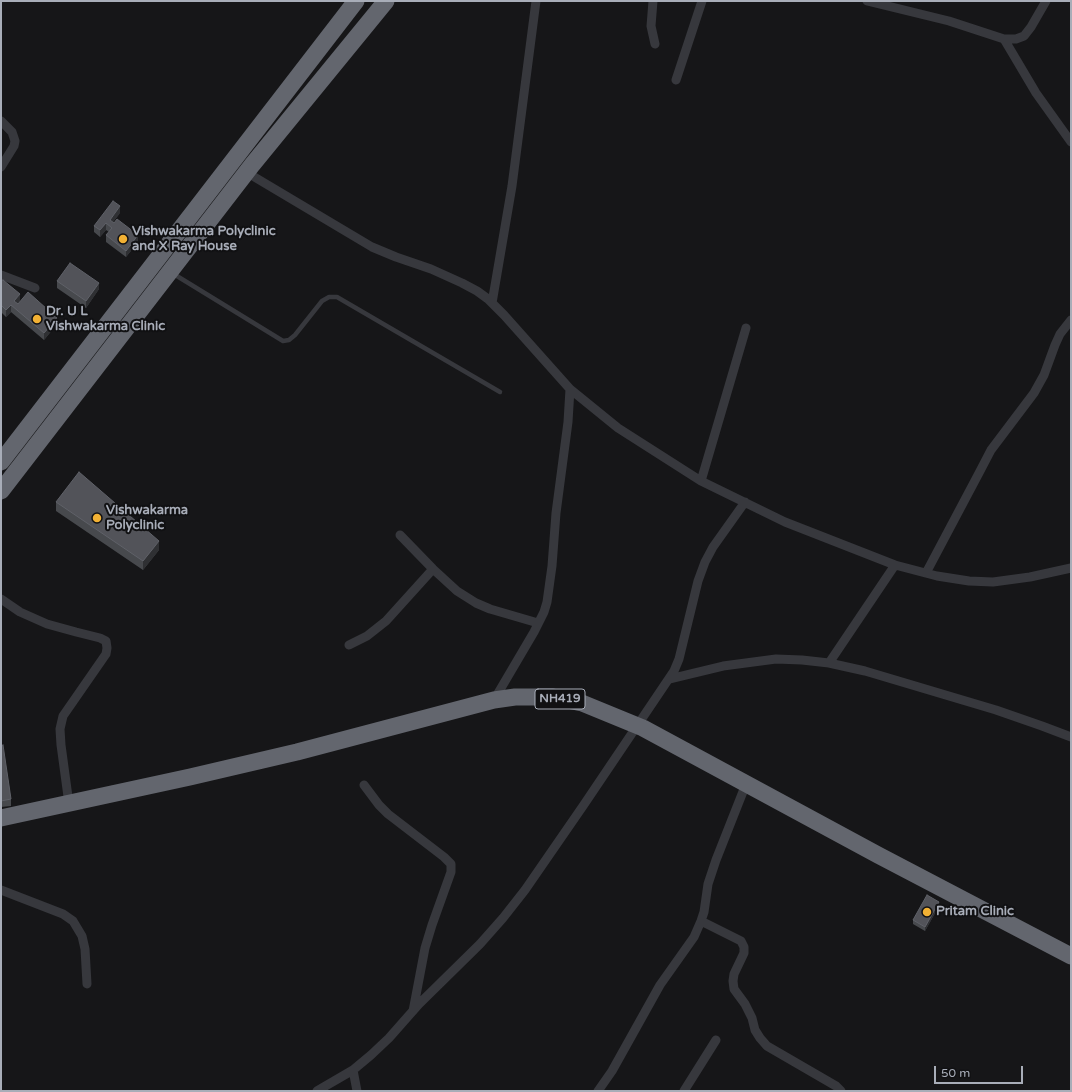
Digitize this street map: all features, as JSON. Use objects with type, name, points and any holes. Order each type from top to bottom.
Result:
[{"type":"highway","points":[[1,462],[356,1]]},
{"type":"highway","points":[[1,491],[246,172],[386,1]]},
{"type":"highway","name":"NH419","points":[[1,818],[297,752],[494,700],[515,697],[553,697],[582,703],[638,726],[885,859],[1071,956]]},
{"type":"street","points":[[492,304],[512,186],[536,1]]},
{"type":"street","points":[[653,1],[651,26],[655,44]]},
{"type":"street","points":[[676,80],[702,1]]},
{"type":"street","points":[[866,1],[950,21],[1004,39],[1016,39],[1024,36],[1046,1]]},
{"type":"street","points":[[1004,39],[1036,93],[1071,142]]},
{"type":"street","points":[[1,121],[12,132],[15,141],[14,146],[1,167]]},
{"type":"street","points":[[246,172],[372,247],[431,269],[477,291],[492,304],[570,389],[618,428],[701,481],[785,522],[895,565],[936,576],[969,581],[993,582],[1030,577],[1071,568]]},
{"type":"street","points":[[1,275],[35,288]]},
{"type":"street","points":[[926,573],[990,450],[1034,393],[1044,375],[1060,334],[1071,320]]},
{"type":"street","points":[[701,481],[746,328]]},
{"type":"street","points":[[494,700],[544,612],[549,590],[556,513],[568,422],[570,389]]},
{"type":"street","points":[[317,1091],[353,1070],[385,1042],[413,1011],[480,944],[503,918],[543,865],[674,671],[679,659],[698,581],[705,562],[745,502]]},
{"type":"street","points":[[400,535],[457,591],[476,603],[490,609],[538,623]]},
{"type":"street","points":[[829,663],[895,565]]},
{"type":"street","points":[[349,645],[367,636],[386,621],[433,569]]},
{"type":"street","points":[[1,599],[20,612],[47,624],[100,638],[106,641],[106,654],[63,716],[60,729],[69,804]]},
{"type":"street","points":[[669,679],[723,666],[776,660],[802,660],[829,663],[864,671],[996,710],[1071,737]]},
{"type":"street","points":[[598,1091],[612,1071],[660,985],[694,937],[704,912],[708,884],[716,860],[746,784]]},
{"type":"street","points":[[364,785],[388,814],[451,864],[451,872],[425,948],[419,973],[413,1011]]},
{"type":"street","points":[[1,890],[63,914],[73,920],[82,936],[85,949],[87,984]]},
{"type":"street","points":[[701,922],[741,941],[744,947],[744,953],[734,974],[734,989],[745,1004],[752,1018],[755,1030],[760,1038],[767,1046],[836,1086],[841,1091]]},
{"type":"street","points":[[684,1091],[716,1040]]},
{"type":"street","points":[[353,1070],[357,1091]]},
{"type":"lane","points":[[170,272],[283,341],[289,340],[295,335],[322,301],[329,297],[337,297],[500,392]]},
{"type":"building","points":[[113,201],[120,206],[110,220],[114,223],[117,219],[138,235],[126,251],[106,235],[112,228],[106,223],[100,230],[94,226]]},
{"type":"building","points":[[70,263],[99,283],[86,301],[57,281]]},
{"type":"building","points":[[3,280],[20,294],[14,301],[18,304],[28,292],[57,318],[44,333],[11,305],[6,310],[1,305],[1,281]]},
{"type":"building","points":[[79,472],[159,541],[143,561],[56,502]]},
{"type":"building","points":[[3,745],[11,799],[1,801],[1,746]]},
{"type":"building","points":[[927,895],[939,902],[925,927],[913,920]]},
{"type":"place","name":"Vishwakarma Polyclinic and X Ray House","points":[[123,239]]},
{"type":"place","name":"Dr. U L Vishwakarma Clinic","points":[[37,319]]},
{"type":"place","name":"Vishwakarma Polyclinic","points":[[97,518]]},
{"type":"place","name":"Pritam Clinic","points":[[927,912]]}]
